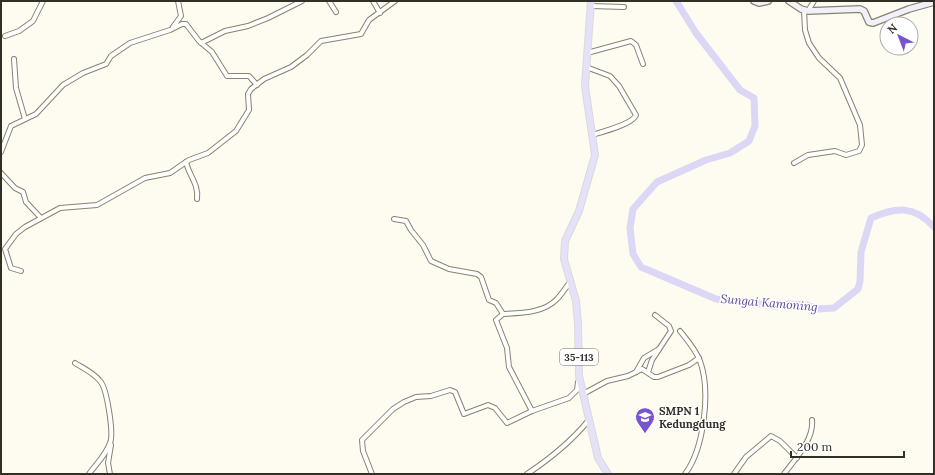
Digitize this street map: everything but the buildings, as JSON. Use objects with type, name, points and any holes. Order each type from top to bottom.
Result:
[{"type":"main road","name":"35-113","points":[[591,4],[585,95],[595,150],[594,160],[576,217],[566,236],[564,245],[564,259],[576,301],[579,376],[588,421],[598,458],[608,474]]},
{"type":"street","points":[[5,36],[19,31],[33,21],[43,1]]},
{"type":"street","points":[[170,30],[182,16],[178,1]]},
{"type":"street","points":[[201,43],[224,31],[248,26],[268,18],[302,1]]},
{"type":"street","points":[[328,1],[336,12]]},
{"type":"street","points":[[373,1],[380,13]]},
{"type":"street","points":[[21,271],[11,268],[5,248],[21,230],[60,208],[97,205],[145,178],[170,173],[186,162],[208,153],[234,133],[249,110],[249,91],[264,79],[291,67],[307,55],[321,41],[361,34],[369,20],[395,1]]},
{"type":"street","points":[[754,1],[759,3],[768,1]]},
{"type":"street","points":[[789,1],[806,10],[860,9],[864,12],[869,22],[873,23],[909,9],[934,2]]},
{"type":"street","points":[[794,163],[808,155],[835,151],[846,155],[858,151],[862,145],[860,125],[841,81],[820,58],[809,43],[805,30],[806,10],[814,1]]},
{"type":"street","points":[[591,4],[624,7]]},
{"type":"street","points":[[1,152],[10,128],[36,114],[63,86],[83,73],[106,64],[111,56],[130,43],[170,30],[182,24],[186,24],[201,43],[212,52],[227,76],[249,76],[257,85]]},
{"type":"street","points":[[587,53],[632,41],[636,45],[643,64]]},
{"type":"street","points":[[14,60],[16,88],[25,119]]},
{"type":"street","points":[[586,67],[610,76],[619,86],[636,115],[625,124],[592,135]]},
{"type":"street","points":[[186,162],[190,175],[197,186],[197,199]]},
{"type":"street","points":[[1,173],[15,188],[23,192],[26,202],[41,218]]},
{"type":"street","points":[[394,219],[406,220],[411,230],[423,245],[431,261],[450,269],[477,274],[481,277],[489,300],[496,303],[503,314]]},
{"type":"street","points":[[532,411],[509,367],[507,348],[496,320],[503,314],[535,311],[549,305],[558,299],[571,281]]},
{"type":"street","points":[[648,372],[659,349],[670,335],[671,330],[655,315]]},
{"type":"street","points":[[680,331],[699,358],[704,380],[704,413],[697,452],[685,474]]},
{"type":"street","points":[[636,372],[644,358],[659,349]]},
{"type":"street","points":[[583,394],[607,381],[642,369],[654,377],[658,377],[689,365],[699,358]]},
{"type":"street","points":[[75,363],[96,377],[103,385],[112,433],[108,463],[110,474]]},
{"type":"street","points":[[372,474],[363,451],[362,440],[393,409],[416,397],[431,396],[450,390],[455,392],[464,414],[488,404],[494,408],[507,423],[532,411],[569,398],[577,390],[579,376]]},
{"type":"street","points":[[784,474],[812,433],[812,420]]},
{"type":"street","points":[[527,474],[555,455],[574,438],[588,421]]},
{"type":"street","points":[[734,474],[746,457],[771,436],[780,441],[796,458]]},
{"type":"street","points":[[89,474],[111,442]]},
{"type":"waterway","name":"Sungai Kamoning","points":[[676,1],[696,33],[740,90],[754,98],[755,126],[749,141],[730,153],[706,160],[657,182],[633,209],[630,228],[633,254],[641,267],[716,299],[776,306],[789,304],[807,305],[818,309],[834,308],[858,289],[860,281],[861,252],[871,218],[880,214],[904,210],[919,215],[934,227]]},
{"type":"place","name":"SMPN 1 Kedungdung","points":[[645,434]]}]
